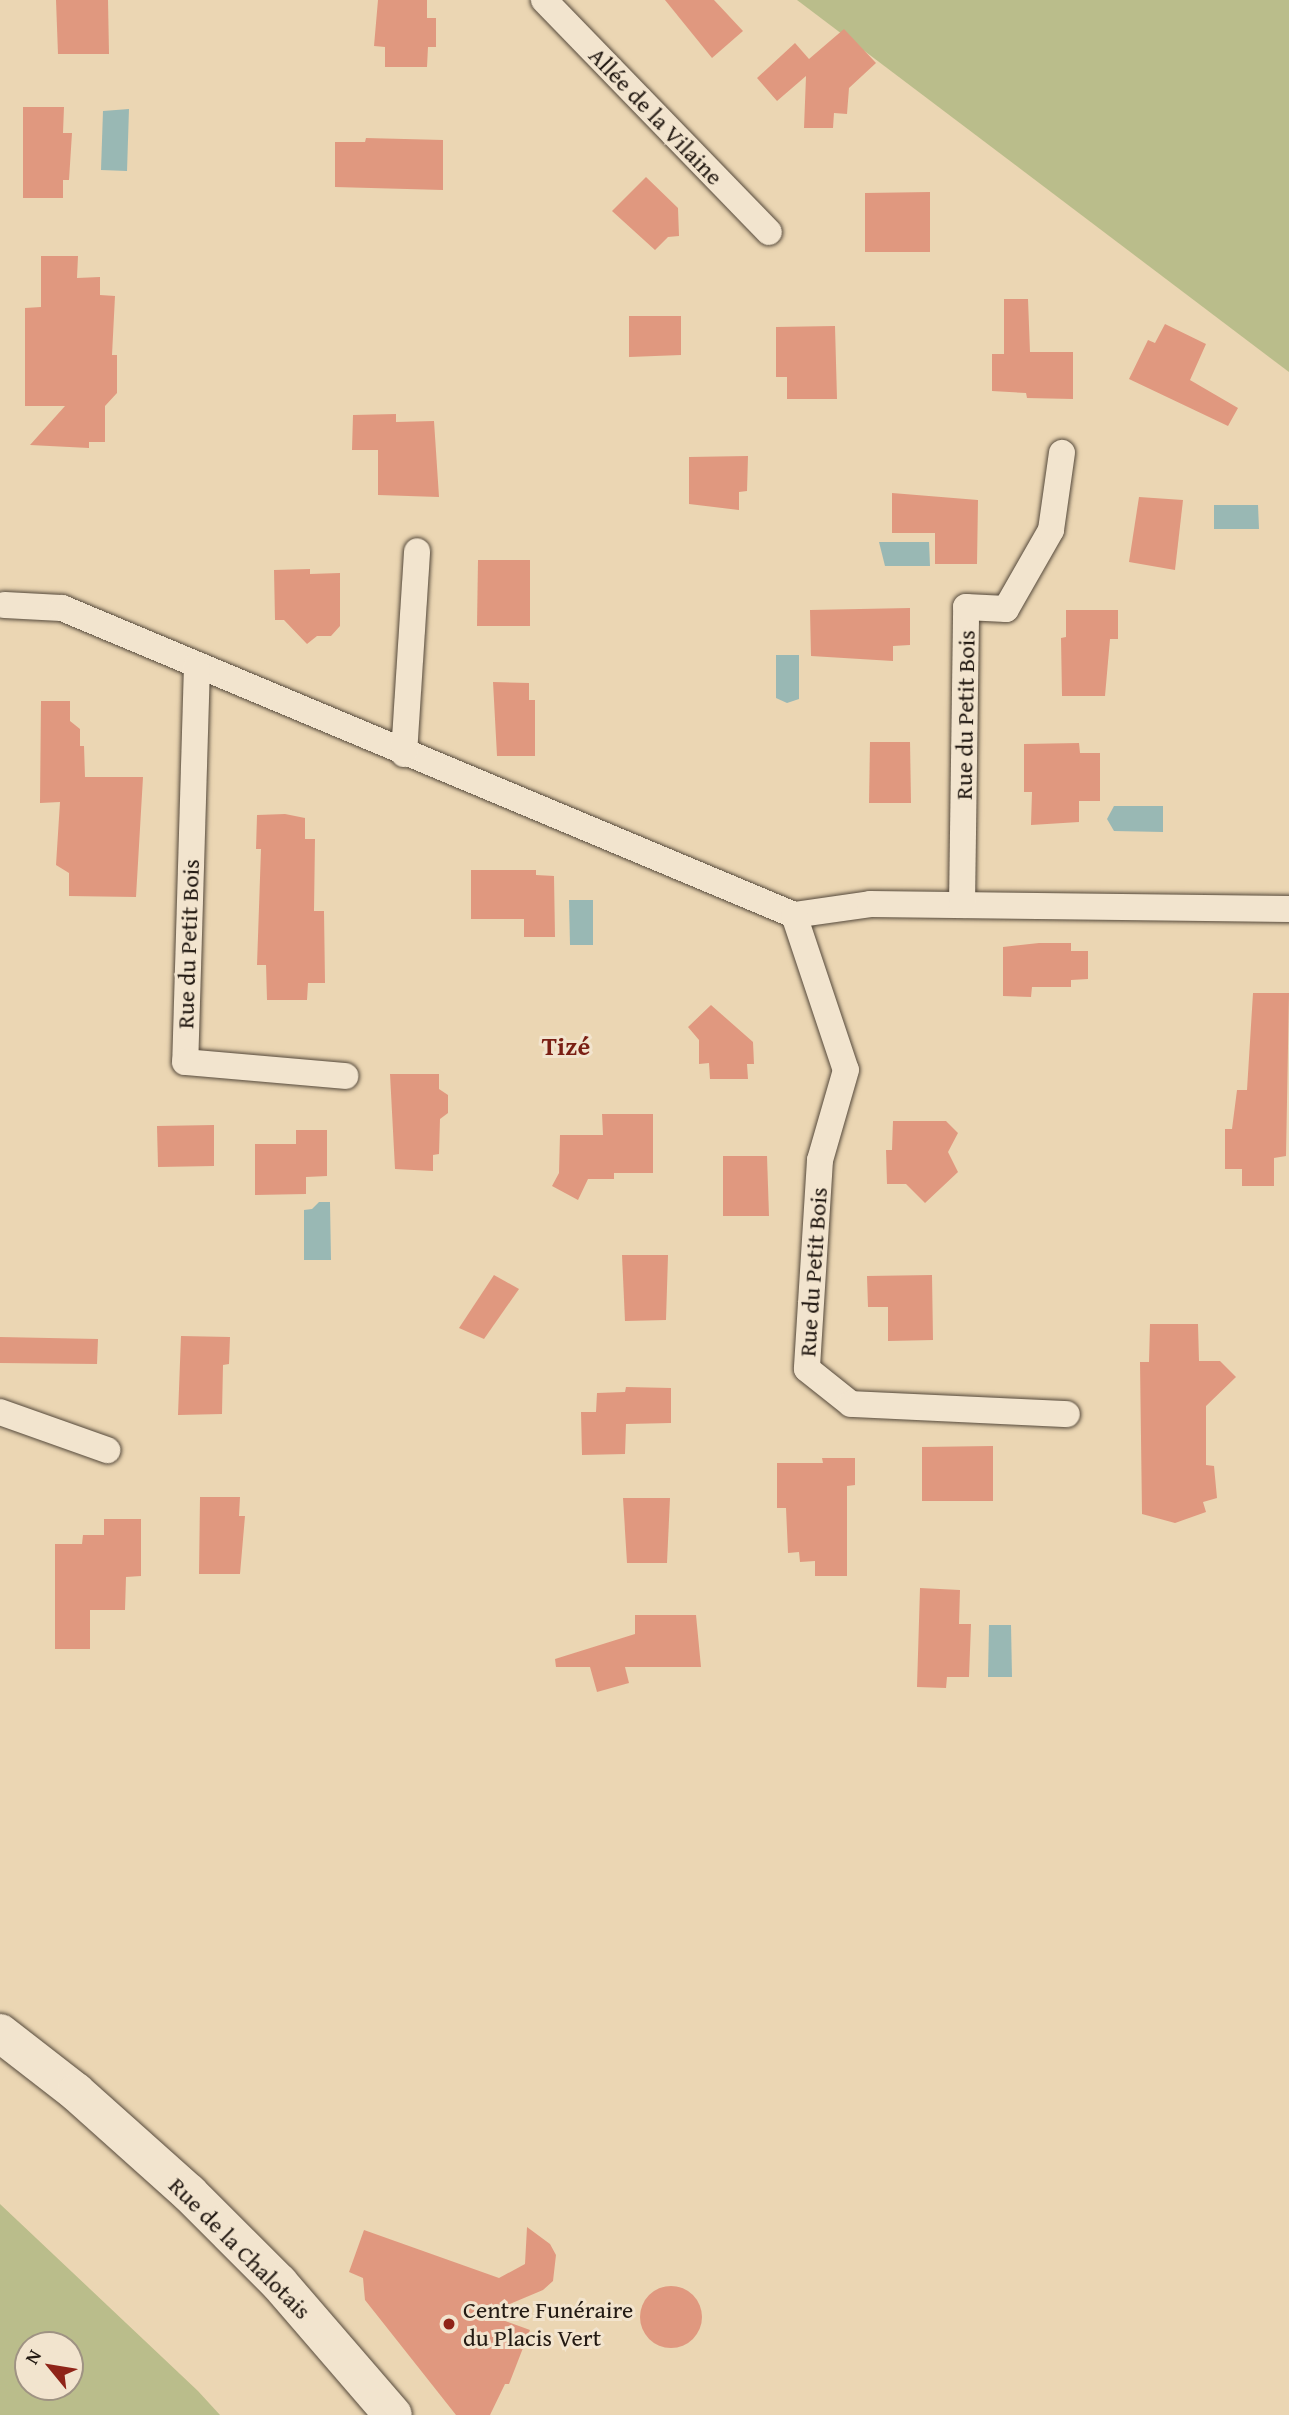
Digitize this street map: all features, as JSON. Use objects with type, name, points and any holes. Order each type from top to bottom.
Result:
[{"type":"main road","name":"Rue de la Chalotais","points":[[0,2012],[76,2092]]},
{"type":"main road","name":"Rue de la Chalotais","points":[[0,2033],[76,2092],[189,2193],[279,2283],[393,2415]]},
{"type":"street","name":"Allée de la Vilaine","points":[[544,0],[769,232]]},
{"type":"street","name":"Rue du Petit Bois","points":[[962,905],[966,607],[1006,609],[1051,530],[1062,453]]},
{"type":"street","points":[[404,754],[417,551]]},
{"type":"street","points":[[1,601],[62,608],[404,754],[794,915],[870,904],[1289,909]]},
{"type":"street","name":"Rue du Petit Bois","points":[[197,665],[185,1062],[345,1076]]},
{"type":"street","name":"Rue du Petit Bois","points":[[794,915],[846,1070],[820,1160],[807,1369],[851,1404],[1067,1414]]},
{"type":"street","points":[[0,1412],[107,1450]]},
{"type":"green space","points":[[797,0],[1289,0],[1289,372]]},
{"type":"green space","points":[[0,2204],[198,2391],[220,2415],[0,2415]]},
{"type":"water","points":[[129,109],[127,171],[101,170],[103,111]]},
{"type":"water","points":[[1214,505],[1258,505],[1259,529],[1214,529]]},
{"type":"water","points":[[879,542],[929,542],[930,566],[885,566]]},
{"type":"water","points":[[776,655],[799,655],[799,699],[787,703],[776,698]]},
{"type":"water","points":[[1114,806],[1163,806],[1163,832],[1114,831],[1107,819]]},
{"type":"water","points":[[569,900],[593,900],[593,945],[570,945]]},
{"type":"water","points":[[319,1202],[330,1202],[331,1260],[304,1260],[304,1210],[312,1209]]},
{"type":"water","points":[[989,1625],[1011,1625],[1012,1677],[988,1677]]},
{"type":"building","points":[[56,0],[108,0],[109,54],[58,54]]},
{"type":"building","points":[[378,0],[427,0],[427,18],[436,18],[436,47],[428,47],[427,67],[385,67],[385,47],[374,46]]},
{"type":"building","points":[[665,0],[714,0],[743,31],[712,58]]},
{"type":"building","points":[[844,29],[876,63],[849,88],[847,114],[834,113],[833,128],[804,128],[806,76],[777,101],[757,78],[795,43],[809,59]]},
{"type":"building","points":[[23,107],[64,107],[63,133],[72,133],[69,180],[63,180],[63,198],[23,198]]},
{"type":"building","points":[[366,138],[443,140],[443,190],[335,187],[335,142],[365,142]]},
{"type":"building","points":[[646,177],[678,208],[679,236],[668,237],[655,250],[612,211]]},
{"type":"building","points":[[930,192],[930,252],[865,252],[865,193]]},
{"type":"building","points":[[41,256],[78,256],[77,278],[100,277],[100,295],[115,296],[112,355],[117,355],[117,393],[105,406],[105,442],[89,442],[89,448],[30,445],[65,406],[25,406],[25,308],[41,307]]},
{"type":"building","points":[[1004,299],[1028,299],[1030,352],[1073,352],[1073,399],[1027,398],[1026,393],[992,391],[992,354],[1004,354]]},
{"type":"building","points":[[629,316],[681,316],[681,355],[629,357]]},
{"type":"building","points":[[1165,324],[1206,344],[1190,380],[1238,408],[1228,426],[1129,379],[1148,340],[1155,343]]},
{"type":"building","points":[[835,326],[837,399],[787,399],[787,377],[776,377],[776,327]]},
{"type":"building","points":[[396,414],[396,422],[434,421],[439,497],[378,495],[378,450],[352,450],[353,415]]},
{"type":"building","points":[[748,456],[747,491],[739,492],[739,510],[689,504],[689,457]]},
{"type":"building","points":[[892,493],[978,500],[977,564],[935,564],[935,533],[892,533]]},
{"type":"building","points":[[1139,497],[1183,500],[1175,570],[1129,562]]},
{"type":"building","points":[[478,560],[530,560],[530,626],[477,626]]},
{"type":"building","points":[[310,569],[310,574],[340,573],[340,626],[331,636],[317,636],[307,644],[284,620],[275,620],[274,570]]},
{"type":"building","points":[[910,608],[910,645],[893,646],[893,661],[811,656],[810,610]]},
{"type":"building","points":[[1066,610],[1118,610],[1118,639],[1110,639],[1105,696],[1062,696],[1061,638],[1066,637]]},
{"type":"building","points":[[493,682],[529,683],[529,700],[535,700],[535,756],[497,756]]},
{"type":"building","points":[[41,701],[70,701],[70,721],[80,729],[80,746],[84,746],[85,777],[143,777],[136,897],[69,896],[69,873],[56,865],[60,802],[40,803]]},
{"type":"building","points":[[870,742],[910,742],[911,803],[869,803]]},
{"type":"building","points":[[1079,743],[1080,753],[1100,753],[1100,801],[1079,801],[1079,822],[1031,825],[1032,792],[1024,792],[1024,744]]},
{"type":"building","points":[[285,814],[305,818],[305,839],[315,839],[314,911],[324,911],[325,983],[308,983],[307,1000],[267,1000],[266,965],[257,965],[261,849],[256,849],[257,815]]},
{"type":"building","points":[[471,870],[536,870],[536,875],[554,876],[555,937],[524,937],[524,919],[471,919]]},
{"type":"building","points":[[1071,943],[1071,951],[1088,951],[1088,979],[1071,980],[1071,987],[1032,987],[1031,997],[1003,996],[1003,947]]},
{"type":"building","points":[[1253,993],[1289,993],[1286,1156],[1274,1158],[1274,1186],[1242,1186],[1242,1169],[1225,1169],[1225,1129],[1232,1129],[1237,1090],[1247,1090]]},
{"type":"building","points":[[711,1005],[753,1042],[754,1064],[747,1064],[748,1079],[710,1079],[709,1063],[699,1064],[699,1040],[688,1027]]},
{"type":"building","points":[[390,1074],[439,1074],[439,1089],[448,1095],[448,1113],[440,1119],[439,1154],[433,1155],[433,1171],[395,1169]]},
{"type":"building","points":[[602,1114],[653,1114],[653,1173],[614,1173],[614,1179],[588,1179],[578,1200],[552,1186],[559,1173],[560,1135],[603,1135]]},
{"type":"building","points":[[893,1121],[946,1121],[958,1133],[948,1152],[958,1172],[925,1203],[906,1184],[887,1184],[886,1150],[892,1150]]},
{"type":"building","points":[[214,1125],[214,1166],[158,1167],[157,1126]]},
{"type":"building","points":[[296,1130],[327,1130],[327,1176],[306,1177],[306,1194],[255,1195],[255,1144],[296,1144]]},
{"type":"building","points":[[723,1156],[767,1156],[769,1216],[723,1216]]},
{"type":"building","points":[[622,1255],[668,1255],[666,1320],[625,1321]]},
{"type":"building","points":[[494,1275],[519,1289],[484,1339],[459,1328]]},
{"type":"building","points":[[932,1275],[933,1340],[888,1341],[888,1307],[868,1307],[867,1276]]},
{"type":"building","points":[[1150,1324],[1198,1324],[1199,1361],[1220,1361],[1236,1377],[1206,1406],[1206,1465],[1214,1466],[1217,1498],[1203,1502],[1206,1512],[1175,1523],[1142,1514],[1140,1362],[1149,1362]]},
{"type":"building","points":[[181,1336],[230,1337],[229,1364],[223,1365],[222,1414],[178,1415]]},
{"type":"building","points":[[0,1337],[98,1339],[97,1364],[0,1363]]},
{"type":"building","points":[[626,1387],[671,1388],[671,1423],[626,1424],[625,1454],[582,1455],[581,1412],[596,1412],[597,1393],[625,1392]]},
{"type":"building","points":[[993,1446],[993,1501],[922,1501],[922,1447]]},
{"type":"building","points":[[822,1458],[855,1458],[855,1485],[847,1486],[847,1576],[815,1576],[815,1561],[800,1562],[799,1552],[788,1553],[786,1508],[777,1508],[777,1463],[823,1463]]},
{"type":"building","points":[[200,1497],[240,1497],[239,1516],[245,1516],[240,1574],[199,1574]]},
{"type":"building","points":[[623,1498],[670,1498],[667,1563],[627,1563]]},
{"type":"building","points":[[104,1519],[141,1519],[141,1576],[126,1577],[125,1610],[90,1610],[90,1649],[55,1649],[55,1544],[82,1544],[83,1535],[104,1535]]},
{"type":"building","points":[[920,1588],[960,1590],[959,1624],[971,1624],[969,1677],[947,1677],[946,1688],[917,1687]]},
{"type":"building","points":[[635,1615],[696,1615],[701,1667],[625,1667],[629,1683],[597,1692],[590,1667],[556,1667],[555,1659],[635,1634]]},
{"type":"building","name":"Centre Funéraire du Placis Vert","points":[[527,2227],[550,2244],[556,2255],[553,2281],[543,2290],[486,2314],[530,2330],[509,2384],[505,2384],[490,2415],[456,2415],[365,2300],[363,2278],[349,2272],[364,2230],[499,2278],[525,2264]]},
{"type":"building","points":[[671,2286],[683,2288],[693,2295],[700,2305],[700,2329],[693,2339],[683,2346],[671,2348],[659,2346],[649,2339],[642,2329],[640,2317],[642,2305],[649,2295],[659,2288]]},
{"type":"place","name":"Centre Funéraire du Placis Vert","points":[[449,2324]]},
{"type":"district","name":"Tizé","points":[[566,1046]]}]
